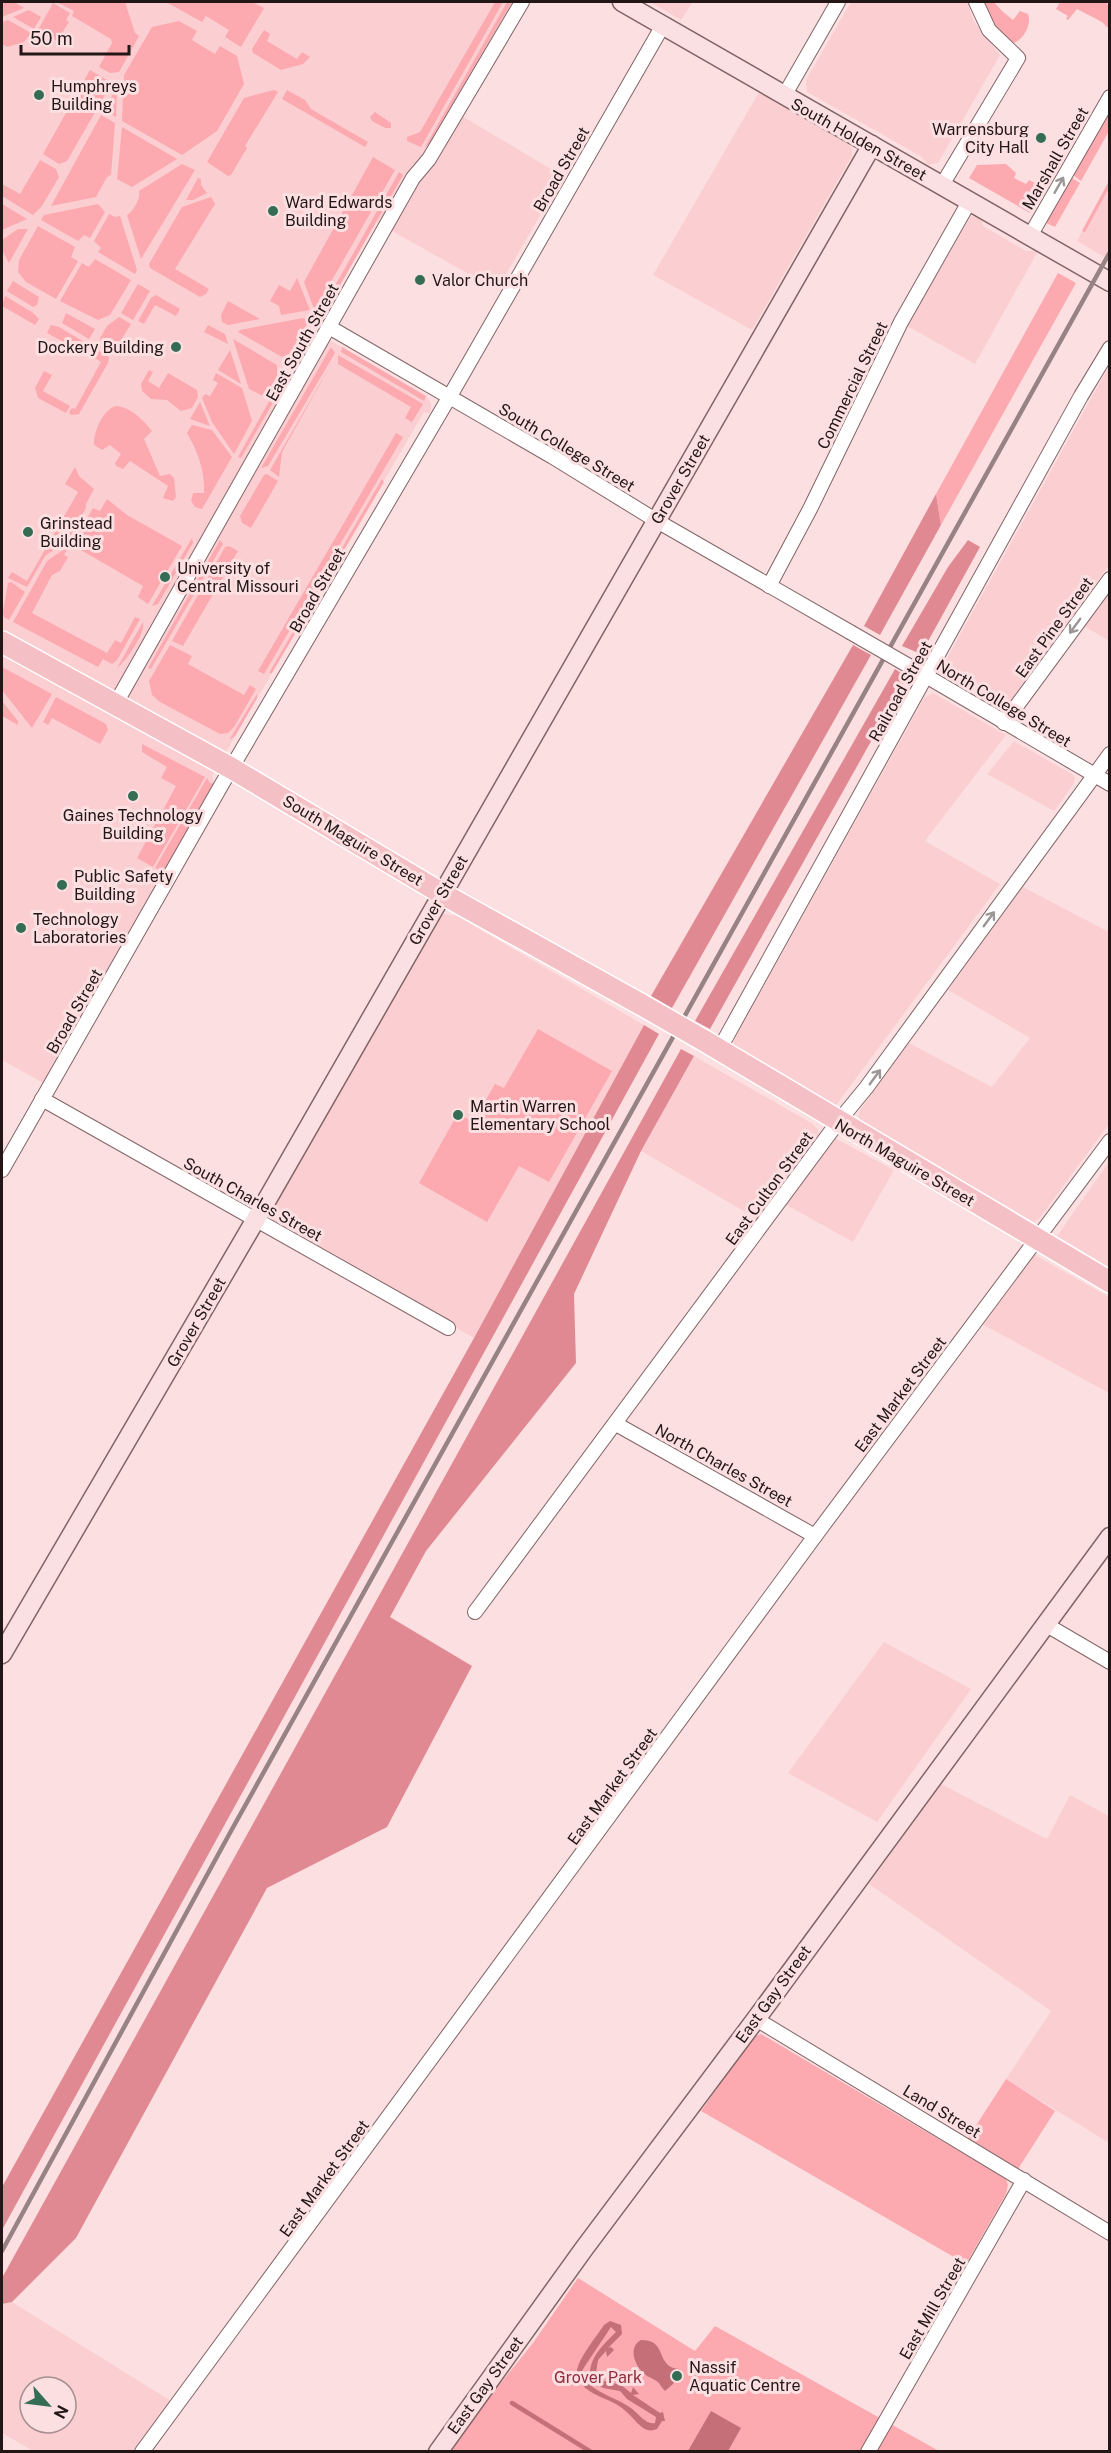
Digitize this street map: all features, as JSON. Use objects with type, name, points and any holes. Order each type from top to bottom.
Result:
[{"type":"main road","name":"South Maguire Street","points":[[2,642],[231,768],[441,893],[711,1045]]},
{"type":"main road","name":"North Maguire Street","points":[[711,1045],[1110,1282]]},
{"type":"street","name":"East South Street","points":[[116,703],[413,178],[429,159],[522,2]]},
{"type":"street","name":"South Holden Street","points":[[622,2],[1103,278]]},
{"type":"street","points":[[784,96],[838,2]]},
{"type":"street","points":[[942,186],[1018,58],[989,30],[976,2]]},
{"type":"street","name":"Broad Street","points":[[2,1170],[231,768],[450,396],[662,27]]},
{"type":"street","name":"Marshall Street","points":[[1030,236],[1110,97]]},
{"type":"street","name":"Grover Street","points":[[2,1654],[256,1219],[441,893],[872,146]]},
{"type":"street","name":"Commercial Street","points":[[769,586],[810,509],[901,322],[969,202]]},
{"type":"street","name":"South College Street","points":[[329,327],[850,632]]},
{"type":"street","name":"Railroad Street","points":[[711,1045],[927,676],[1081,396],[1110,348]]},
{"type":"street","name":"East Pine Street","points":[[1004,723],[1110,579]]},
{"type":"street","name":"North College Street","points":[[850,632],[1110,784]]},
{"type":"street","name":"East Culton Street","points":[[476,1612],[838,1122],[866,1088],[1110,754]]},
{"type":"street","name":"South Charles Street","points":[[42,1099],[448,1328]]},
{"type":"street","name":"East Market Street","points":[[142,2451],[815,1536],[1110,1141]]},
{"type":"street","name":"North Charles Street","points":[[616,1424],[815,1536]]},
{"type":"street","name":"East Gay Street","points":[[438,2451],[583,2250],[756,2019],[1110,1537]]},
{"type":"street","points":[[1046,1624],[1110,1662]]},
{"type":"street","name":"Land Street","points":[[756,2019],[1110,2233]]},
{"type":"street","name":"East Mill Street","points":[[868,2451],[1024,2180]]},
{"type":"shaded area","name":"University of Central Missouri","points":[[2,2],[512,2],[450,109],[563,176],[497,290],[376,222],[314,331],[426,396],[431,403],[431,410],[429,414],[424,412],[212,776],[215,784],[45,1084],[2,1060]]},
{"type":"shaded area","points":[[650,2],[693,2],[681,20]]},
{"type":"shaded area","points":[[851,2],[967,2],[974,22],[1000,55],[938,163],[928,165],[922,157],[807,92],[806,80]]},
{"type":"shaded area","points":[[759,92],[848,144],[852,148],[852,156],[752,330],[653,275]]},
{"type":"shaded area","points":[[1109,181],[1109,260],[1077,241]]},
{"type":"shaded area","points":[[971,216],[982,219],[983,226],[1026,251],[1038,251],[975,364],[907,326]]},
{"type":"shaded area","points":[[1109,366],[1109,565],[1010,701],[1001,704],[953,675],[945,664]]},
{"type":"shaded area","points":[[936,494],[941,525],[880,635],[864,626]]},
{"type":"shaded area","points":[[968,540],[980,547],[921,654],[902,646],[948,567]]},
{"type":"shaded area","points":[[1109,592],[1109,641],[1084,626]]},
{"type":"shaded area","points":[[853,645],[871,655],[672,1008],[651,996]]},
{"type":"shaded area","points":[[895,669],[907,677],[710,1029],[695,1021]]},
{"type":"shaded area","points":[[933,693],[1006,735],[925,841],[1000,884],[837,1104],[833,1106],[736,1049],[734,1040],[924,698]]},
{"type":"shaded area","points":[[1014,741],[1072,774],[1075,778],[1073,785],[1054,811],[987,774]]},
{"type":"shaded area","points":[[1023,887],[1107,931],[1109,929],[1109,1124],[1039,1219],[1034,1222],[862,1123],[858,1116],[909,1043],[992,1087],[1030,1038],[948,990]]},
{"type":"shaded area","name":"Martin Warren Elementary School","points":[[444,914],[457,916],[644,1025],[474,1338],[268,1220],[265,1216],[438,918]]},
{"type":"shaded area","points":[[644,1025],[659,1034],[2,2230],[2,2187],[474,1338]]},
{"type":"shaded area","points":[[681,1049],[694,1056],[641,1151],[574,1294],[576,1363],[426,1551],[390,1617],[472,1666],[387,1827],[267,1888],[76,2238],[12,2302],[2,2304],[2,2278]]},
{"type":"shaded area","points":[[694,1056],[813,1124],[818,1130],[819,1135],[816,1141],[757,1219],[641,1151]]},
{"type":"shaded area","points":[[833,1137],[894,1170],[853,1242],[783,1203]]},
{"type":"shaded area","points":[[1109,1162],[1109,1267],[1057,1236]]},
{"type":"shaded area","points":[[1035,1255],[1109,1297],[1109,1393],[980,1323],[1029,1258]]},
{"type":"shaded area","points":[[884,1642],[971,1689],[877,1822],[788,1773]]},
{"type":"shaded area","points":[[941,1784],[1047,1839],[1070,1795],[1109,1816],[1109,2143],[1006,2079],[1051,2011],[869,1884]]},
{"type":"shaded area","points":[[12,2302],[171,2401],[134,2451],[33,2451],[2,2433],[2,2304]]},
{"type":"shaded area","points":[[610,2321],[621,2325],[622,2334],[608,2348],[611,2347],[614,2350],[607,2357],[606,2351],[598,2360],[596,2373],[601,2380],[621,2385],[631,2393],[633,2387],[639,2394],[633,2395],[660,2413],[663,2412],[665,2421],[662,2421],[657,2429],[643,2428],[623,2408],[594,2394],[579,2380],[577,2373],[580,2362],[604,2325]],"holes":[[[611,2327],[616,2332],[595,2357],[590,2376],[603,2388],[620,2391],[627,2399],[656,2417],[655,2423],[646,2421],[631,2408],[593,2388],[582,2371]]]},
{"type":"shaded area","points":[[641,2340],[654,2343],[667,2364],[681,2370],[673,2384],[665,2391],[636,2363],[634,2347]]},
{"type":"shaded area","points":[[711,2411],[741,2428],[728,2451],[688,2451]]},
{"type":"green space","points":[[2,2],[14,2],[24,8],[2,17]]},
{"type":"green space","points":[[57,2],[125,2],[135,33],[139,36],[119,72],[110,73],[99,67],[112,43],[111,39],[72,16],[74,11]]},
{"type":"green space","points":[[166,2],[252,2],[264,8],[241,47],[225,37],[229,30],[206,16],[202,22]]},
{"type":"green space","points":[[495,2],[503,2],[421,147],[407,141],[407,137],[420,132]]},
{"type":"green space","points":[[507,2],[512,2],[429,144],[425,147]]},
{"type":"green space","points":[[983,2],[994,2],[1013,20],[1020,11],[1028,14],[1028,27],[1021,38],[1014,43],[1003,36],[995,26]]},
{"type":"green space","points":[[1060,2],[1106,2],[1109,7],[1109,29],[1102,22],[1077,9],[1068,20],[1066,19],[1068,16],[1056,9]]},
{"type":"green space","points":[[53,3],[70,13],[66,20],[69,22],[57,41],[38,30]]},
{"type":"green space","points":[[29,10],[41,17],[34,29],[13,17]]},
{"type":"green space","points":[[8,20],[31,33],[24,42],[7,47],[2,44],[2,22]]},
{"type":"green space","points":[[179,21],[197,31],[192,40],[215,54],[220,46],[237,56],[244,84],[217,131],[182,155],[122,121],[124,75],[152,27]]},
{"type":"green space","points":[[264,30],[270,34],[267,41],[297,59],[302,52],[310,57],[303,64],[281,70],[253,53],[252,49]]},
{"type":"green space","points":[[90,70],[107,80],[109,88],[67,161],[59,164],[43,154]]},
{"type":"green space","points":[[117,87],[116,117],[104,110]]},
{"type":"green space","points":[[274,90],[278,92],[245,146],[247,148],[231,175],[228,176],[207,162],[244,98]]},
{"type":"green space","points":[[287,90],[305,100],[311,109],[368,142],[365,147],[282,99]]},
{"type":"green space","points":[[375,112],[391,123],[391,128],[385,128],[372,121],[370,117]]},
{"type":"green space","points":[[1109,114],[1109,131],[1081,181],[1073,175]]},
{"type":"green space","points":[[101,115],[115,123],[111,175],[107,177],[96,197],[51,206]]},
{"type":"green space","points":[[122,127],[177,159],[132,187],[117,179]]},
{"type":"green space","points":[[373,157],[395,170],[314,309],[304,282]]},
{"type":"green space","points":[[40,160],[56,169],[59,177],[42,206],[33,215],[2,196],[2,184],[20,194]]},
{"type":"green space","points":[[182,164],[195,170],[141,259],[127,215],[136,204],[139,191]]},
{"type":"green space","points":[[1006,164],[1016,173],[1014,178],[1026,184],[1029,180],[1041,186],[1030,213],[969,178],[977,165]]},
{"type":"green space","points":[[399,172],[403,175],[320,320],[318,316]]},
{"type":"green space","points":[[198,178],[201,179],[201,185],[207,193],[193,200],[186,200]]},
{"type":"green space","points":[[1072,178],[1080,183],[1055,227],[1046,223]]},
{"type":"green space","points":[[1109,181],[1109,188],[1085,232],[1082,231]]},
{"type":"green space","points":[[211,197],[215,204],[175,269],[209,289],[200,297],[150,268],[149,264],[182,207]]},
{"type":"green space","points":[[2,204],[27,219],[2,230]]},
{"type":"green space","points":[[98,204],[105,212],[90,238],[84,235],[78,241],[41,220],[44,215]]},
{"type":"green space","points":[[109,214],[115,217],[120,216],[137,270],[135,274],[98,252],[101,248],[94,241]]},
{"type":"green space","points":[[38,226],[75,247],[71,257],[78,261],[56,299],[26,282],[18,272],[19,260]]},
{"type":"green space","points":[[18,229],[28,229],[9,263],[2,250],[2,240]]},
{"type":"green space","points":[[95,259],[131,280],[110,315],[98,320],[60,301],[82,263],[89,267]]},
{"type":"green space","points":[[1058,273],[1076,283],[941,525],[936,494]]},
{"type":"green space","points":[[297,278],[310,310],[281,315],[279,306],[270,301],[279,285],[290,291]]},
{"type":"green space","points":[[13,281],[39,297],[37,305],[33,307],[7,291]]},
{"type":"green space","points":[[138,284],[150,291],[133,320],[121,313]]},
{"type":"green space","points":[[156,295],[180,309],[176,316],[155,305],[144,324],[138,321],[151,298]]},
{"type":"green space","points":[[5,296],[32,312],[39,319],[35,325],[2,306]]},
{"type":"green space","points":[[228,301],[260,319],[228,325],[222,322],[221,315]]},
{"type":"green space","points":[[66,313],[95,329],[89,339],[62,323]]},
{"type":"green space","points":[[119,317],[131,324],[113,353],[102,347],[100,338],[107,326]]},
{"type":"green space","points":[[306,319],[307,324],[291,353],[282,357],[238,332],[240,330]]},
{"type":"green space","points":[[51,325],[59,327],[86,343],[82,352],[47,333]]},
{"type":"green space","points":[[208,325],[225,334],[228,344],[204,332]]},
{"type":"green space","points":[[233,339],[277,365],[277,376],[265,397],[249,389]]},
{"type":"green space","points":[[331,347],[335,353],[268,466],[261,468]]},
{"type":"green space","points":[[342,347],[426,396],[424,401],[341,352]]},
{"type":"green space","points":[[94,348],[109,357],[108,363],[79,414],[71,415],[69,412],[72,408],[75,409],[101,362],[89,354]]},
{"type":"green space","points":[[230,350],[241,384],[218,370]]},
{"type":"green space","points":[[338,355],[423,404],[412,422],[405,418],[411,407],[338,364]]},
{"type":"green space","points":[[333,361],[282,452],[279,477],[270,470]]},
{"type":"green space","points":[[149,370],[153,372],[148,381],[159,388],[168,373],[197,390],[198,397],[192,408],[181,411],[167,400],[151,399],[142,391],[141,384]]},
{"type":"green space","points":[[44,371],[52,375],[43,391],[70,406],[66,413],[38,398],[35,388]]},
{"type":"green space","points":[[216,373],[242,388],[252,421],[234,454],[212,422],[202,398],[205,394],[210,396],[218,383],[213,380]]},
{"type":"green space","points":[[281,380],[285,382],[241,458],[238,457]]},
{"type":"green space","points":[[200,402],[210,426],[190,419]]},
{"type":"green space","points":[[116,406],[132,411],[152,431],[144,439],[160,476],[170,474],[174,478],[176,497],[173,501],[163,498],[168,486],[130,461],[123,469],[116,466],[115,463],[121,454],[110,445],[102,450],[94,445],[95,434],[103,416]]},
{"type":"green space","points":[[192,425],[212,430],[232,457],[202,509],[195,507],[191,501],[193,493],[204,493],[200,462],[187,433]]},
{"type":"green space","points":[[396,433],[403,437],[264,674],[258,671]]},
{"type":"green space","points":[[75,467],[79,476],[94,489],[68,540],[45,556],[27,587],[8,578],[12,572],[27,581],[78,492],[65,484]]},
{"type":"green space","points":[[267,474],[278,481],[251,528],[242,523],[240,516],[264,475]]},
{"type":"green space","points":[[382,479],[384,482],[272,673],[269,673]]},
{"type":"green space","points":[[107,499],[127,515],[182,546],[148,604],[138,597],[143,586],[74,546],[74,541],[93,508],[100,511]]},
{"type":"green space","points":[[192,538],[193,543],[158,604],[152,606]]},
{"type":"green space","points":[[220,540],[223,544],[151,669],[148,668]]},
{"type":"green space","points":[[69,546],[64,555],[68,557],[60,571],[52,575],[32,613],[107,653],[115,640],[121,643],[135,617],[140,619],[117,660],[112,664],[103,659],[98,667],[13,622],[47,561]]},
{"type":"green space","points":[[229,546],[238,551],[183,646],[172,641],[225,547]]},
{"type":"green space","points":[[11,582],[25,592],[9,620],[4,617],[3,612],[8,583]]},
{"type":"green space","points":[[143,622],[138,640],[117,668]]},
{"type":"green space","points":[[170,645],[192,656],[188,664],[244,695],[250,685],[256,689],[234,727],[228,733],[220,734],[160,702],[152,695],[149,681]]},
{"type":"green space","points":[[2,667],[52,694],[32,728],[2,690]]},
{"type":"green space","points":[[257,694],[257,698],[235,736],[229,740]]},
{"type":"green space","points":[[56,697],[106,724],[108,730],[100,744],[52,718],[48,725],[43,722]]},
{"type":"green space","points":[[2,701],[18,721],[18,725],[2,716]]},
{"type":"green space","points":[[142,744],[205,777],[153,867],[137,858],[176,786],[161,778],[167,767],[142,752]]},
{"type":"green space","points":[[207,778],[210,783],[215,784],[166,872],[155,868]]},
{"type":"green space","points":[[538,1029],[612,1071],[549,1182],[519,1166],[487,1222],[419,1183],[458,1113],[473,1122],[495,1084],[504,1088]]},
{"type":"green space","points":[[761,2034],[1006,2179],[1008,2185],[1006,2194],[966,2264],[701,2111],[754,2037]]},
{"type":"green space","points":[[1006,2079],[1055,2111],[1018,2169],[968,2138]]},
{"type":"green space","name":"Grover Park","points":[[578,2278],[695,2351],[715,2326],[939,2451],[445,2452],[533,2343]]},
{"type":"waterway","points":[[512,2403],[591,2452]]},
{"type":"railway","points":[[2,2251],[231,1831],[1110,252]]},
{"type":"place","name":"Humphreys Building","points":[[39,95]]},
{"type":"place","name":"Warrensburg City Hall","points":[[1041,138]]},
{"type":"place","name":"Ward Edwards Building","points":[[273,211]]},
{"type":"place","name":"Valor Church","points":[[420,280]]},
{"type":"place","name":"Dockery Building","points":[[176,347]]},
{"type":"place","name":"Grinstead Building","points":[[28,532]]},
{"type":"place","name":"University of Central Missouri","points":[[165,577]]},
{"type":"place","name":"Gaines Technology Building","points":[[133,796]]},
{"type":"place","name":"Public Safety Building","points":[[62,885]]},
{"type":"place","name":"Technology Laboratories","points":[[21,928]]},
{"type":"place","name":"Martin Warren Elementary School","points":[[458,1115]]},
{"type":"place","name":"Nassif Aquatic Centre","points":[[677,2376]]}]
